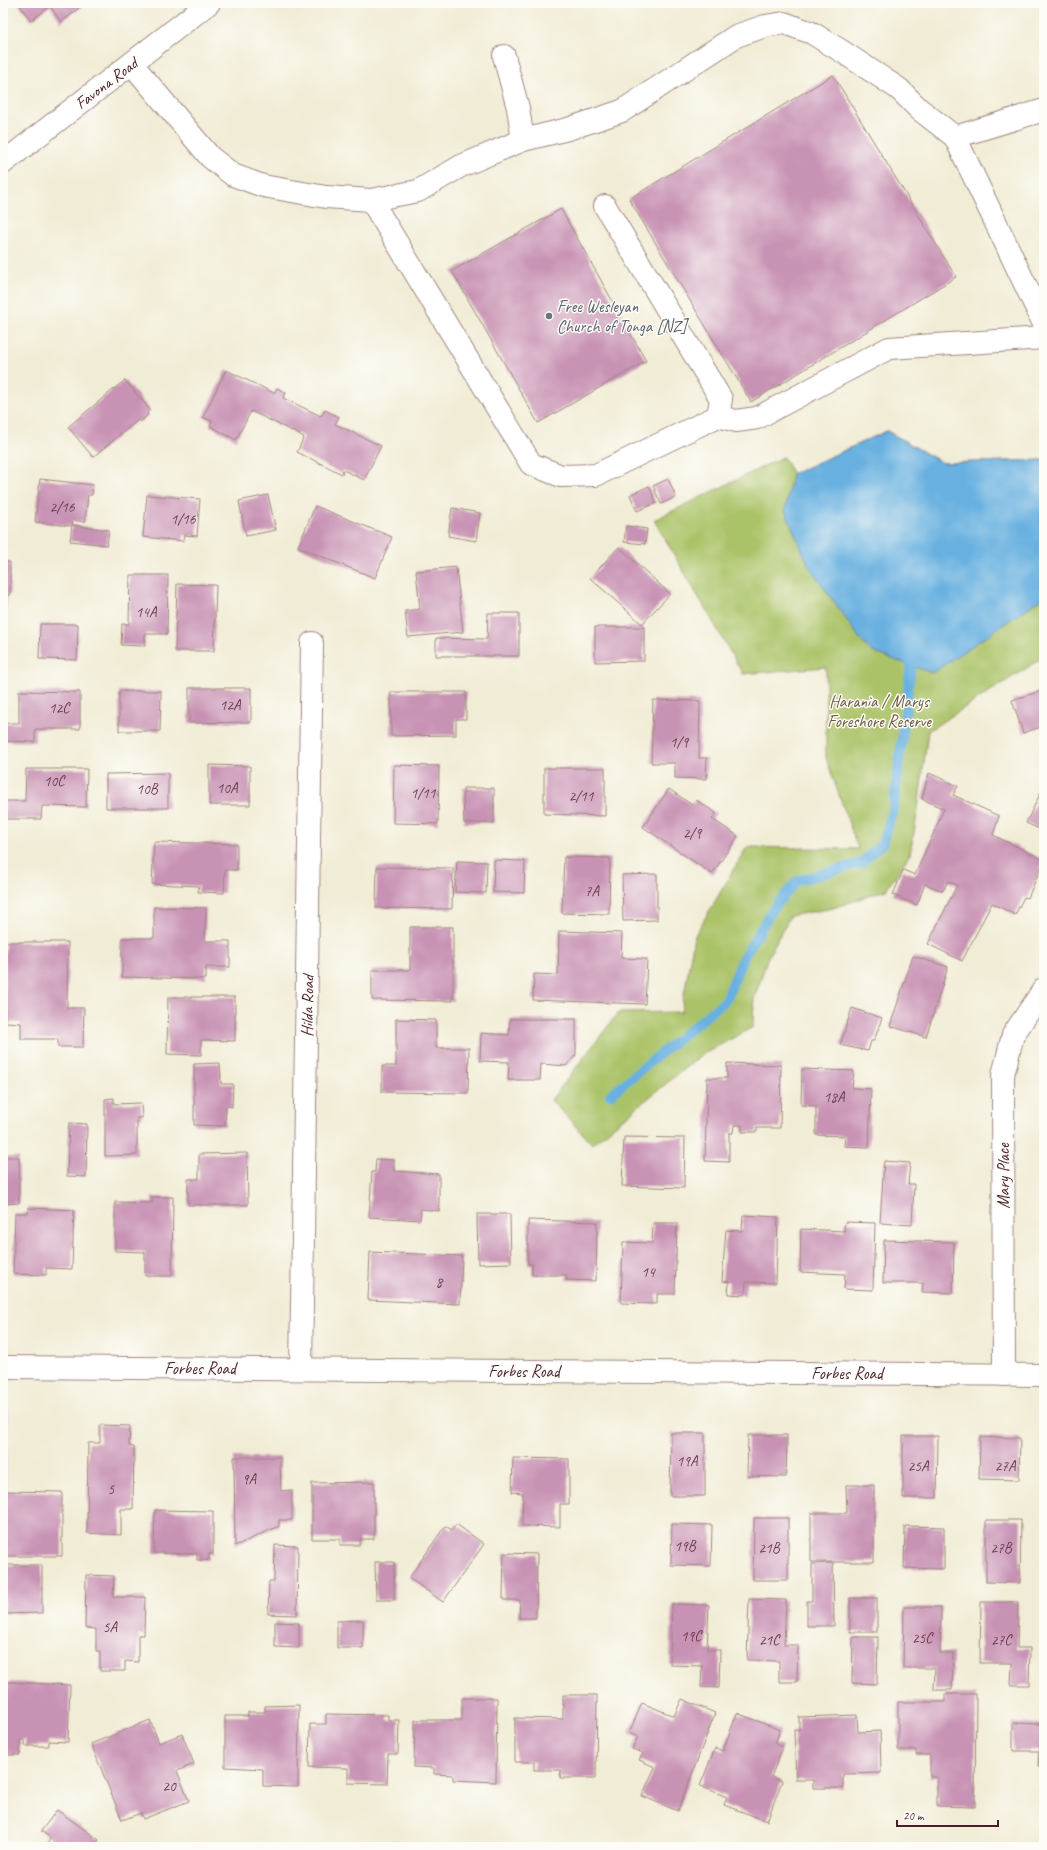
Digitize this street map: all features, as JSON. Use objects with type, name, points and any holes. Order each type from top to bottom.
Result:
[{"type":"street","name":"Favona Road","points":[[3,163],[210,3]]},
{"type":"street","points":[[132,64],[210,157],[233,175],[263,186],[326,197],[371,200],[418,191],[461,166],[523,140],[568,129],[622,111],[736,36],[765,26],[784,23],[812,33],[850,56],[899,89],[919,109],[956,137],[1044,324]]},
{"type":"street","points":[[504,56],[518,108],[523,140]]},
{"type":"street","points":[[956,137],[1044,110]]},
{"type":"street","points":[[371,200],[531,464],[561,476],[596,474],[718,416],[736,421],[757,418],[889,348],[1044,338]]},
{"type":"street","points":[[604,206],[721,399],[718,416]]},
{"type":"street","name":"Hilda Road","points":[[301,1369],[312,643]]},
{"type":"street","name":"Mary Place","points":[[1004,1375],[1003,1075],[1013,1035],[1044,989]]},
{"type":"street","name":"Forbes Road","points":[[3,1367],[1044,1375]]},
{"type":"shaded area","points":[[3,1407],[9,1408],[6,1505],[3,1505]]},
{"type":"green space","name":"Harania / Marys Foreshore Reserve","points":[[887,431],[943,463],[1044,460],[1044,657],[928,731],[918,810],[910,854],[886,890],[833,908],[790,916],[768,957],[754,999],[753,1027],[700,1056],[592,1144],[551,1100],[618,1013],[681,1012],[694,937],[747,847],[858,849],[826,758],[826,667],[743,674],[654,520],[783,457],[793,474]]},
{"type":"water","points":[[887,431],[943,463],[1044,460],[1044,599],[1035,603],[932,673],[872,652],[862,642],[809,566],[785,511],[792,474]]},
{"type":"building","points":[[18,3],[86,3],[61,22],[50,6],[31,21]]},
{"type":"building","points":[[833,75],[956,277],[751,402],[629,199]]},
{"type":"building","name":"Free Wesleyan Church of Tonga [NZ]","points":[[561,209],[646,361],[538,423],[452,271]]},
{"type":"building","points":[[226,370],[274,393],[277,388],[286,393],[283,398],[321,416],[325,410],[339,417],[335,424],[381,446],[364,480],[343,470],[342,474],[297,452],[304,437],[251,411],[236,440],[210,426],[212,421],[203,417]]},
{"type":"building","points":[[125,380],[150,410],[147,413],[148,415],[140,422],[138,420],[93,457],[68,427]]},
{"type":"building","points":[[40,479],[93,485],[92,495],[88,495],[85,522],[73,520],[72,525],[109,530],[107,545],[70,541],[72,526],[35,522]]},
{"type":"building","points":[[668,479],[676,497],[661,504],[653,486]]},
{"type":"building","points":[[649,486],[656,503],[637,511],[630,495]]},
{"type":"building","points":[[147,495],[200,499],[197,536],[184,535],[183,541],[143,537]]},
{"type":"building","points":[[268,495],[276,530],[246,536],[239,501]]},
{"type":"building","points":[[315,506],[392,537],[375,578],[298,547]]},
{"type":"building","points":[[452,508],[480,513],[476,541],[448,536]]},
{"type":"building","points":[[626,526],[647,529],[645,544],[624,542]]},
{"type":"building","points":[[619,547],[670,594],[642,624],[590,578]]},
{"type":"building","points":[[3,562],[10,562],[10,595],[7,595],[6,610],[3,610]]},
{"type":"building","points":[[456,567],[463,632],[408,637],[405,611],[420,609],[416,571]]},
{"type":"building","points":[[130,575],[168,575],[167,634],[145,634],[145,646],[121,645],[122,624],[129,624]]},
{"type":"building","points":[[177,584],[216,585],[214,651],[175,651]]},
{"type":"building","points":[[488,613],[519,613],[519,656],[436,656],[436,638],[487,639]]},
{"type":"building","points":[[40,624],[78,624],[77,660],[39,659]]},
{"type":"building","points":[[595,627],[644,627],[644,661],[595,662]]},
{"type":"building","points":[[189,688],[251,688],[251,722],[189,723]]},
{"type":"building","points":[[1044,690],[1044,726],[1023,733],[1012,700]]},
{"type":"building","points":[[19,691],[80,692],[80,729],[35,729],[35,742],[3,741],[3,723],[19,723]]},
{"type":"building","points":[[119,691],[161,691],[160,731],[119,731]]},
{"type":"building","points":[[391,692],[466,692],[466,719],[456,719],[456,735],[391,736]]},
{"type":"building","points":[[653,700],[700,701],[699,758],[707,758],[706,779],[675,778],[675,763],[651,763]]},
{"type":"building","points":[[209,765],[250,766],[250,805],[209,805]]},
{"type":"building","points":[[394,765],[439,766],[438,824],[393,823]]},
{"type":"building","points":[[544,768],[605,768],[605,816],[544,814]]},
{"type":"building","points":[[26,769],[87,769],[86,807],[42,806],[41,819],[4,819],[4,801],[25,801]]},
{"type":"building","points":[[168,773],[168,808],[106,808],[106,774]]},
{"type":"building","points":[[929,773],[958,786],[953,795],[999,816],[993,835],[1044,860],[1028,898],[1024,897],[1015,915],[992,903],[962,961],[928,944],[957,885],[948,881],[943,891],[925,884],[917,905],[893,895],[903,870],[915,875],[944,809],[922,799]]},
{"type":"building","points":[[1044,786],[1044,831],[1026,823]]},
{"type":"building","points":[[463,788],[494,788],[494,823],[464,823]]},
{"type":"building","points":[[669,789],[692,805],[696,800],[716,813],[712,819],[738,836],[712,874],[643,827]]},
{"type":"building","points":[[154,842],[237,844],[237,870],[225,870],[224,893],[198,892],[199,886],[152,884]]},
{"type":"building","points":[[564,857],[610,858],[609,914],[562,913]]},
{"type":"building","points":[[494,860],[525,861],[524,893],[493,892]]},
{"type":"building","points":[[457,861],[487,862],[486,893],[455,892]]},
{"type":"building","points":[[377,867],[453,868],[452,909],[376,908]]},
{"type":"building","points":[[657,874],[657,920],[623,921],[622,875]]},
{"type":"building","points":[[154,907],[206,908],[205,941],[230,941],[230,967],[206,967],[206,979],[122,977],[122,938],[154,938]]},
{"type":"building","points":[[410,927],[453,927],[453,1001],[372,1000],[372,970],[410,970]]},
{"type":"building","points":[[559,931],[622,933],[621,958],[647,959],[645,1004],[533,1000],[534,974],[558,975]]},
{"type":"building","points":[[5,942],[68,942],[67,1008],[84,1008],[83,1047],[58,1047],[58,1039],[21,1039],[21,1023],[5,1022]]},
{"type":"building","points":[[913,956],[948,967],[926,1037],[890,1026]]},
{"type":"building","points":[[168,997],[235,997],[235,1041],[201,1040],[201,1055],[167,1054]]},
{"type":"building","points":[[852,1008],[882,1018],[874,1041],[871,1041],[868,1051],[840,1045]]},
{"type":"building","points":[[396,1019],[436,1020],[436,1048],[469,1048],[468,1093],[382,1092],[382,1066],[396,1066]]},
{"type":"building","points":[[510,1019],[576,1019],[576,1055],[566,1066],[541,1064],[540,1080],[508,1080],[509,1062],[480,1061],[481,1033],[509,1035]]},
{"type":"building","points":[[220,1063],[221,1084],[233,1084],[232,1107],[226,1106],[225,1126],[194,1125],[194,1064]]},
{"type":"building","points":[[727,1063],[781,1065],[780,1128],[757,1128],[757,1132],[742,1132],[742,1125],[734,1125],[733,1133],[729,1133],[729,1162],[705,1161],[707,1078],[727,1078]]},
{"type":"building","points":[[802,1069],[854,1071],[852,1088],[871,1089],[869,1147],[844,1146],[845,1136],[816,1135],[816,1106],[801,1105]]},
{"type":"building","points":[[114,1098],[114,1104],[141,1103],[142,1118],[137,1118],[137,1155],[105,1156],[105,1099]]},
{"type":"building","points":[[69,1123],[87,1124],[86,1177],[67,1176]]},
{"type":"building","points":[[624,1137],[685,1138],[684,1188],[622,1186]]},
{"type":"building","points":[[247,1153],[248,1205],[188,1205],[188,1179],[199,1179],[199,1154]]},
{"type":"building","points":[[3,1157],[19,1157],[19,1203],[3,1204]]},
{"type":"building","points":[[376,1159],[394,1160],[394,1171],[439,1174],[439,1211],[421,1209],[420,1220],[369,1217],[372,1172],[375,1172]]},
{"type":"building","points":[[884,1161],[910,1163],[908,1184],[914,1184],[912,1225],[880,1223]]},
{"type":"building","points":[[152,1197],[173,1197],[172,1276],[145,1276],[145,1252],[115,1251],[115,1202],[152,1203]]},
{"type":"building","points":[[28,1208],[74,1210],[72,1269],[46,1268],[46,1275],[13,1274],[15,1213],[28,1213]]},
{"type":"building","points":[[477,1214],[510,1214],[511,1263],[478,1264]]},
{"type":"building","points":[[743,1215],[778,1217],[776,1283],[746,1282],[745,1295],[728,1294],[729,1282],[722,1281],[726,1230],[742,1231]]},
{"type":"building","points":[[528,1220],[597,1222],[596,1281],[566,1280],[567,1275],[532,1275],[532,1264],[528,1264]]},
{"type":"building","points":[[845,1222],[875,1223],[873,1290],[844,1289],[845,1274],[800,1272],[801,1229],[844,1231]]},
{"type":"building","points":[[653,1223],[677,1223],[675,1294],[657,1294],[657,1304],[621,1303],[623,1242],[652,1243]]},
{"type":"building","points":[[884,1240],[954,1242],[953,1293],[922,1292],[923,1283],[883,1283]]},
{"type":"building","points":[[370,1252],[462,1256],[460,1304],[368,1300]]},
{"type":"building","points":[[100,1425],[130,1426],[129,1446],[134,1447],[133,1509],[121,1509],[121,1535],[87,1533],[88,1443],[100,1443]]},
{"type":"building","points":[[671,1433],[705,1433],[705,1496],[670,1496]]},
{"type":"building","points":[[748,1435],[787,1435],[786,1477],[747,1476]]},
{"type":"building","points":[[903,1436],[938,1436],[937,1498],[903,1498]]},
{"type":"building","points":[[980,1437],[1020,1438],[1019,1480],[979,1479]]},
{"type":"building","points":[[234,1457],[280,1457],[281,1491],[292,1490],[292,1520],[279,1520],[279,1526],[235,1546]]},
{"type":"building","points":[[513,1458],[569,1459],[569,1504],[560,1504],[560,1527],[522,1526],[523,1493],[512,1492]]},
{"type":"building","points":[[374,1482],[374,1539],[360,1539],[360,1545],[340,1545],[340,1539],[312,1539],[312,1483]]},
{"type":"building","points":[[846,1485],[874,1485],[874,1562],[811,1562],[811,1513],[847,1513]]},
{"type":"building","points":[[3,1491],[62,1492],[62,1556],[3,1556]]},
{"type":"building","points":[[155,1510],[213,1511],[213,1554],[209,1554],[209,1560],[197,1560],[197,1554],[154,1553]]},
{"type":"building","points":[[754,1518],[788,1518],[788,1580],[753,1580]]},
{"type":"building","points":[[986,1520],[1021,1520],[1020,1583],[986,1582]]},
{"type":"building","points":[[456,1524],[484,1544],[443,1602],[409,1578],[445,1526],[452,1530]]},
{"type":"building","points":[[672,1524],[712,1525],[711,1566],[671,1565]]},
{"type":"building","points":[[905,1526],[944,1527],[944,1569],[904,1568]]},
{"type":"building","points":[[275,1545],[298,1546],[297,1615],[268,1614],[269,1581],[274,1581]]},
{"type":"building","points":[[504,1553],[537,1554],[536,1618],[519,1618],[520,1600],[503,1600]]},
{"type":"building","points":[[375,1562],[394,1562],[394,1600],[376,1600]]},
{"type":"building","points":[[833,1563],[834,1626],[807,1626],[807,1601],[812,1601],[812,1564]]},
{"type":"building","points":[[3,1565],[42,1565],[42,1613],[4,1614]]},
{"type":"building","points":[[86,1575],[114,1576],[113,1597],[145,1597],[144,1635],[138,1635],[138,1662],[125,1661],[125,1671],[100,1671],[100,1651],[96,1651],[96,1629],[85,1628]]},
{"type":"building","points":[[850,1598],[877,1598],[877,1632],[850,1632]]},
{"type":"building","points":[[749,1599],[786,1600],[784,1645],[798,1645],[797,1682],[779,1682],[779,1661],[747,1660]]},
{"type":"building","points":[[981,1602],[1018,1602],[1017,1648],[1030,1648],[1029,1685],[1011,1685],[1012,1663],[980,1663]]},
{"type":"building","points":[[672,1604],[709,1605],[707,1650],[720,1650],[719,1688],[701,1687],[702,1666],[670,1665]]},
{"type":"building","points":[[904,1607],[941,1607],[940,1653],[953,1653],[952,1690],[934,1690],[935,1668],[903,1668]]},
{"type":"building","points":[[363,1620],[363,1648],[337,1648],[337,1621]]},
{"type":"building","points":[[275,1622],[299,1623],[299,1648],[275,1647]]},
{"type":"building","points":[[853,1637],[878,1637],[877,1684],[852,1683]]},
{"type":"building","points":[[8,1682],[70,1685],[68,1742],[49,1741],[49,1746],[25,1746],[25,1740],[20,1740],[20,1755],[3,1755],[3,1695],[7,1695]]},
{"type":"building","points":[[945,1694],[976,1694],[975,1807],[937,1806],[937,1777],[930,1777],[930,1755],[916,1755],[916,1750],[898,1750],[898,1702],[945,1702]]},
{"type":"building","points":[[563,1695],[597,1695],[596,1778],[560,1778],[561,1770],[534,1770],[534,1762],[515,1762],[515,1718],[563,1719]]},
{"type":"building","points":[[462,1698],[497,1698],[496,1782],[453,1780],[453,1775],[434,1774],[434,1768],[414,1767],[415,1720],[462,1720]]},
{"type":"building","points":[[682,1699],[715,1713],[678,1811],[642,1796],[655,1767],[639,1760],[643,1753],[632,1749],[638,1737],[629,1733],[642,1703],[674,1716]]},
{"type":"building","points":[[299,1705],[298,1787],[263,1786],[263,1769],[225,1767],[225,1716],[248,1716],[248,1712],[265,1712],[265,1706]]},
{"type":"building","points":[[737,1713],[780,1730],[775,1744],[783,1747],[771,1777],[782,1781],[767,1821],[724,1805],[727,1797],[700,1786],[715,1748],[723,1751]]},
{"type":"building","points":[[326,1714],[388,1715],[388,1720],[399,1720],[398,1754],[388,1754],[387,1784],[348,1783],[348,1768],[309,1767],[310,1724],[326,1724]]},
{"type":"building","points":[[857,1715],[858,1732],[880,1731],[881,1773],[843,1774],[843,1788],[813,1788],[813,1780],[796,1780],[794,1730],[799,1730],[799,1717]]},
{"type":"building","points":[[1041,1718],[1044,1718],[1044,1767],[1038,1767],[1039,1751],[1013,1751],[1013,1723],[1041,1724]]},
{"type":"building","points":[[150,1720],[159,1743],[182,1734],[194,1764],[177,1771],[189,1801],[143,1819],[141,1813],[122,1820],[91,1744]]},
{"type":"building","points":[[57,1810],[99,1840],[96,1844],[100,1847],[45,1847],[51,1838],[41,1831]]},
{"type":"building","points":[[388,1843],[422,1844],[422,1847],[388,1847]]},
{"type":"waterway","points":[[610,1095],[726,1000],[743,958],[773,909],[797,881],[861,863],[882,844],[893,811],[911,666]]},
{"type":"place","name":"Free Wesleyan Church of Tonga [NZ]","points":[[549,316]]}]
